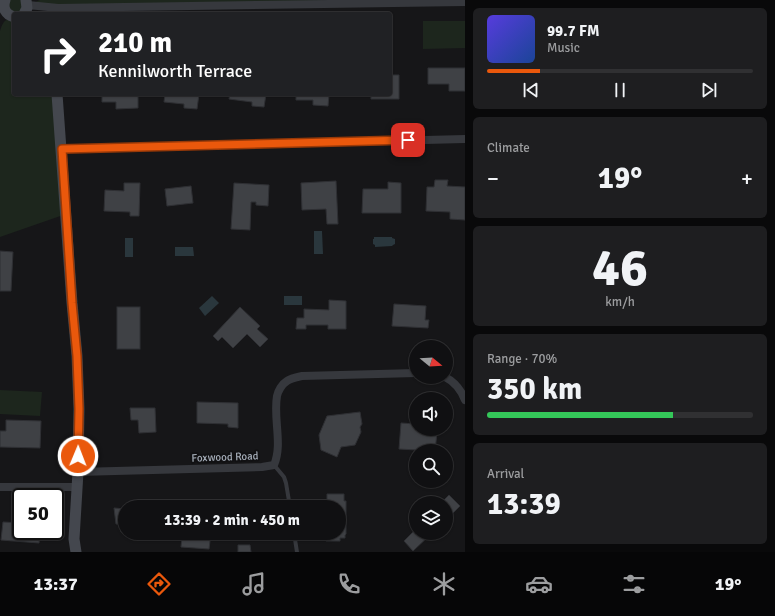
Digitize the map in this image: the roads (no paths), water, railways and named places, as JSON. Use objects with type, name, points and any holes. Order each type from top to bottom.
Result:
[{"type":"main road","points":[[3,2],[5,11],[7,14],[12,16]]},
{"type":"main road","points":[[57,96],[77,356],[79,409],[78,472],[74,539],[76,552]]},
{"type":"street","points":[[26,6],[40,0]]},
{"type":"street","points":[[26,6],[58,8],[179,3],[465,2]]},
{"type":"street","points":[[62,149],[465,139]]},
{"type":"street","name":"Foxwood Road","points":[[78,472],[262,467],[274,465],[277,458],[278,436],[276,406],[277,395],[281,387],[287,381],[295,377],[302,376],[409,373]]},
{"type":"street","points":[[453,382],[460,388],[465,400]]},
{"type":"street","points":[[0,486],[77,488]]},
{"type":"lane","points":[[274,465],[284,476],[289,500]]},
{"type":"lane","points":[[295,540],[296,552]]}]
